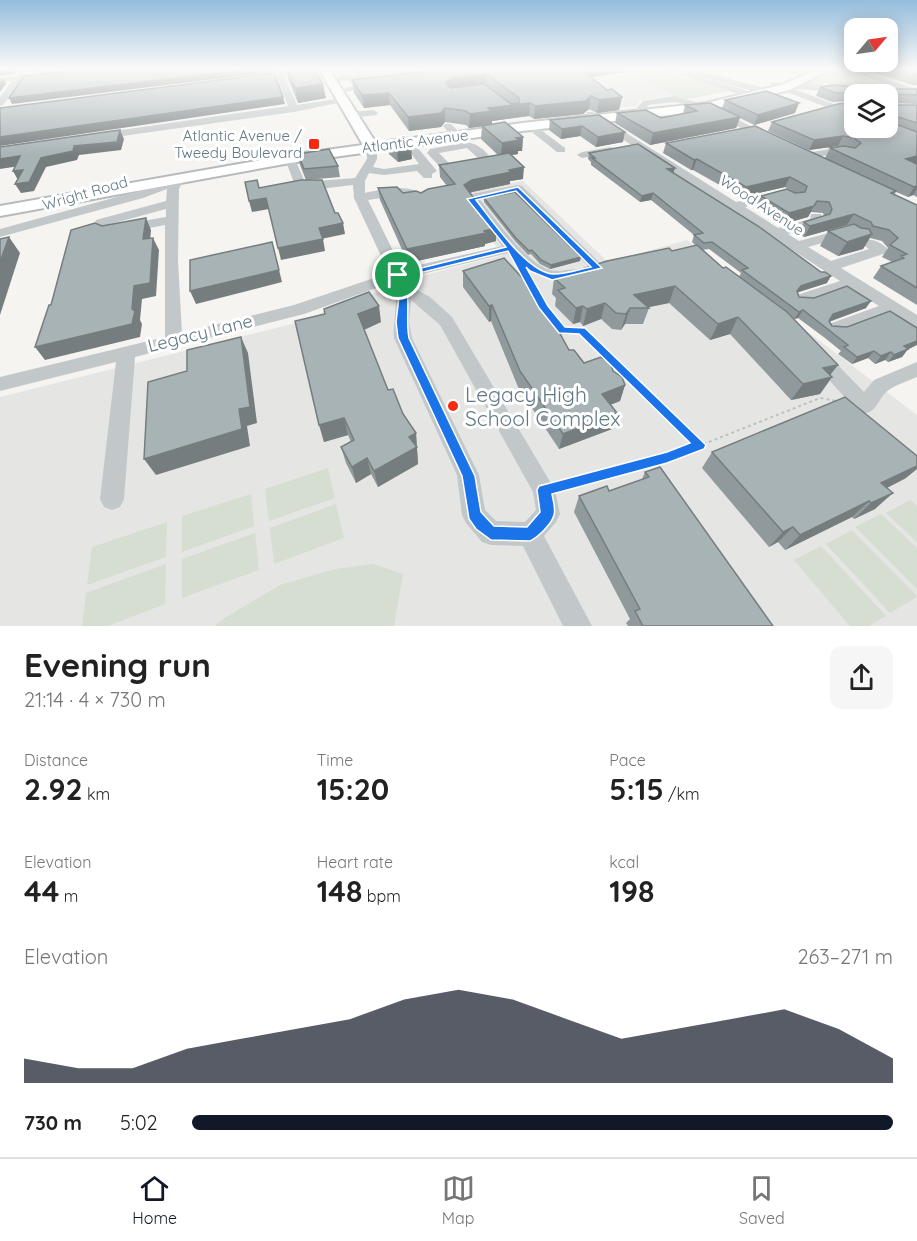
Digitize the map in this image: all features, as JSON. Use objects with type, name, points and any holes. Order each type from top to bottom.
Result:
[{"type":"main road","points":[[342,98],[370,144]]},
{"type":"main road","name":"Atlantic Avenue","points":[[594,117],[711,98]]},
{"type":"main road","name":"Atlantic Avenue","points":[[11,216],[96,190],[370,144],[408,143],[523,121],[706,107],[739,98]]},
{"type":"main road","name":"Atlantic Avenue","points":[[182,176],[370,144],[450,136]]},
{"type":"street","points":[[290,98],[294,108]]},
{"type":"street","points":[[94,137],[294,108],[308,98]]},
{"type":"street","points":[[797,104],[813,99],[844,111]]},
{"type":"street","points":[[818,112],[832,106],[844,106]]},
{"type":"street","points":[[706,107],[780,143]]},
{"type":"street","points":[[0,111],[12,109]]},
{"type":"street","points":[[352,115],[373,113]]},
{"type":"street","name":"Wood Avenue","points":[[594,117],[648,148],[733,206],[917,323]]},
{"type":"street","points":[[523,121],[561,150]]},
{"type":"street","points":[[734,134],[771,125]]},
{"type":"street","points":[[450,136],[473,146],[485,157],[484,161],[447,168],[443,166],[432,153],[450,136]]},
{"type":"street","points":[[450,136],[468,164]]},
{"type":"street","points":[[290,159],[300,185],[312,186],[384,172],[385,180],[388,182],[428,177],[431,174],[430,168],[408,143]]},
{"type":"street","points":[[370,144],[372,159],[363,175],[360,198],[401,282],[446,321],[544,490],[548,514],[530,534],[491,533],[474,515],[468,476],[404,338],[401,322],[401,282]]},
{"type":"street","points":[[582,155],[648,148]]},
{"type":"street","points":[[827,165],[803,154],[840,150],[849,153]]},
{"type":"street","points":[[174,339],[171,261],[173,188],[182,176]]},
{"type":"street","name":"Wright Road","points":[[11,216],[139,195],[182,176]]},
{"type":"street","points":[[518,189],[603,267],[552,277],[533,270],[511,248],[472,198],[518,189]]},
{"type":"street","name":"Wright Road","points":[[0,233],[11,216],[96,190]]},
{"type":"street","points":[[360,198],[398,192],[413,193],[422,199]]},
{"type":"street","points":[[733,206],[784,193],[794,199]]},
{"type":"street","points":[[173,203],[101,223],[100,229],[108,232],[173,220]]},
{"type":"street","points":[[776,233],[817,221],[816,217]]},
{"type":"street","points":[[796,246],[848,231],[881,250],[829,267]]},
{"type":"street","name":"Legacy Lane","points":[[0,384],[298,310],[401,282],[511,248]]},
{"type":"street","points":[[803,299],[852,282]]},
{"type":"street","points":[[835,328],[892,307]]},
{"type":"street","points":[[808,346],[865,406],[880,385],[917,369]]},
{"type":"street","points":[[112,499],[126,352]]},
{"type":"street","points":[[530,534],[578,626]]},
{"type":"path","points":[[511,248],[538,298]]},
{"type":"path","points":[[544,308],[563,331],[582,330],[700,445]]},
{"type":"path","points":[[544,490],[667,458],[820,398],[865,406]]},
{"type":"shaded area","points":[[529,98],[657,98],[639,101],[636,106],[529,116]]},
{"type":"shaded area","name":"Legacy High School Complex","points":[[523,181],[608,262],[687,240],[917,415],[917,626],[0,626],[0,397],[292,324],[417,277],[503,255],[456,194]]},
{"type":"shaded area","points":[[328,468],[335,498],[269,521],[265,489]]},
{"type":"shaded area","points":[[251,494],[254,526],[182,552],[182,516]]},
{"type":"shaded area","points":[[910,500],[917,506],[917,542],[886,513]]},
{"type":"shaded area","points":[[336,504],[344,538],[274,564],[270,528]]},
{"type":"shaded area","points":[[881,514],[917,548],[917,589],[855,527]]},
{"type":"shaded area","points":[[167,522],[166,557],[87,585],[92,547]]},
{"type":"shaded area","points":[[852,530],[917,597],[890,613],[826,544]]},
{"type":"shaded area","points":[[255,533],[259,570],[182,598],[182,559]]},
{"type":"shaded area","points":[[821,546],[886,616],[869,626],[850,626],[794,560]]},
{"type":"shaded area","points":[[166,564],[165,604],[108,626],[82,626],[86,593]]},
{"type":"shaded area","points":[[373,564],[403,574],[394,626],[215,626],[280,585],[335,569]]},
{"type":"building","points":[[77,98],[274,98],[0,137],[0,108]]},
{"type":"building","points":[[393,98],[503,98],[511,104],[519,103],[519,98],[588,98],[585,101],[535,106],[530,103],[488,108],[492,111],[470,114],[466,111],[445,108],[441,113],[408,117]]},
{"type":"building","points":[[786,98],[799,103],[758,115],[725,100]]},
{"type":"building","points":[[710,103],[740,117],[653,133],[617,113],[646,110],[661,118],[697,111],[685,105]]},
{"type":"building","points":[[844,103],[844,136],[814,140],[772,122]]},
{"type":"building","points":[[898,105],[917,105],[917,123],[898,117]]},
{"type":"building","points":[[599,115],[625,132],[598,137],[582,126],[562,129],[550,120]]},
{"type":"building","points":[[505,122],[523,137],[502,143],[482,126]]},
{"type":"building","points":[[898,125],[917,132],[917,156],[906,159],[917,164],[917,186],[914,187],[830,148],[844,146],[855,148],[861,143],[854,138],[898,138]]},
{"type":"building","points":[[755,126],[896,191],[891,193],[917,205],[917,288],[881,266],[904,258],[901,256],[907,254],[890,245],[898,238],[889,230],[873,226],[871,222],[854,214],[810,226],[804,222],[830,214],[832,209],[829,202],[817,201],[814,206],[789,213],[761,196],[787,189],[795,193],[805,192],[807,186],[790,177],[746,187],[666,143]]},
{"type":"building","points":[[120,130],[117,142],[74,146],[73,151],[41,158],[29,182],[15,184],[23,170],[13,171],[20,156],[0,159],[0,147]]},
{"type":"building","points":[[405,137],[411,145],[397,148],[388,140]]},
{"type":"building","points":[[638,144],[675,168],[667,169],[758,226],[821,272],[831,276],[801,286],[797,291],[799,297],[814,298],[847,286],[871,301],[833,314],[829,321],[832,326],[847,327],[890,311],[917,328],[917,341],[904,346],[908,349],[894,355],[891,352],[881,356],[874,351],[857,357],[844,347],[848,345],[803,310],[799,312],[742,270],[748,268],[712,242],[704,243],[694,235],[703,233],[653,193],[642,196],[592,158],[595,158],[589,153]]},
{"type":"building","points":[[329,149],[338,166],[304,169],[298,154]]},
{"type":"building","points":[[509,153],[524,167],[472,180],[464,185],[496,228],[484,231],[486,233],[407,249],[378,188],[397,187],[403,193],[416,191],[421,193],[428,189],[455,184],[439,165]]},
{"type":"building","points":[[257,180],[259,188],[301,180],[322,180],[335,213],[338,213],[343,223],[319,228],[323,239],[278,248],[266,198],[249,201],[245,182]]},
{"type":"building","points":[[515,192],[581,257],[551,265],[541,260],[532,250],[529,251],[484,198]]},
{"type":"building","points":[[146,218],[143,239],[153,238],[150,283],[134,286],[132,309],[135,311],[132,324],[35,347],[49,305],[51,305],[71,230],[95,223],[102,226]]},
{"type":"building","points":[[854,224],[869,229],[872,234],[847,242],[828,231]]},
{"type":"building","points":[[9,237],[0,262],[0,239]]},
{"type":"building","points":[[272,242],[279,270],[190,291],[190,260]]},
{"type":"building","points":[[697,245],[723,268],[726,267],[787,312],[838,365],[823,368],[832,377],[803,384],[738,317],[718,324],[675,286],[634,295],[649,308],[630,308],[626,314],[616,313],[605,303],[587,309],[583,306],[576,308],[558,290],[565,288],[554,278],[607,261],[669,248],[672,251]]},
{"type":"building","points":[[504,258],[540,297],[569,350],[574,350],[584,363],[601,357],[611,363],[613,371],[622,377],[625,385],[602,394],[617,413],[563,434],[520,371],[492,305],[489,306],[463,271]]},
{"type":"building","points":[[369,292],[379,306],[358,314],[388,390],[393,389],[403,414],[416,433],[409,437],[417,447],[374,471],[367,458],[352,467],[341,447],[354,440],[344,418],[319,425],[295,321],[325,314],[324,309]]},
{"type":"building","points":[[241,337],[250,407],[239,409],[242,429],[144,459],[148,382],[187,371],[187,350]]},
{"type":"building","points":[[845,397],[917,456],[917,466],[881,483],[893,493],[871,503],[869,501],[800,535],[793,527],[783,532],[712,452]]},
{"type":"building","points":[[660,467],[773,626],[643,626],[635,611],[640,609],[579,496],[607,486],[609,491],[649,477],[645,472]]},
{"type":"place","name":"Atlantic Avenue / Tweedy Boulevard","points":[[314,144]]},
{"type":"place","name":"Legacy High School Complex","points":[[453,406]]},
{"type":"route","points":[[398,275],[404,289],[401,322],[404,338],[468,476],[474,515],[491,533],[530,534],[548,514],[544,490],[667,458],[700,445],[582,330],[563,331],[544,308],[511,248],[471,199],[513,189],[522,191],[598,268],[563,277],[542,275],[533,270],[511,248],[398,275]]}]
